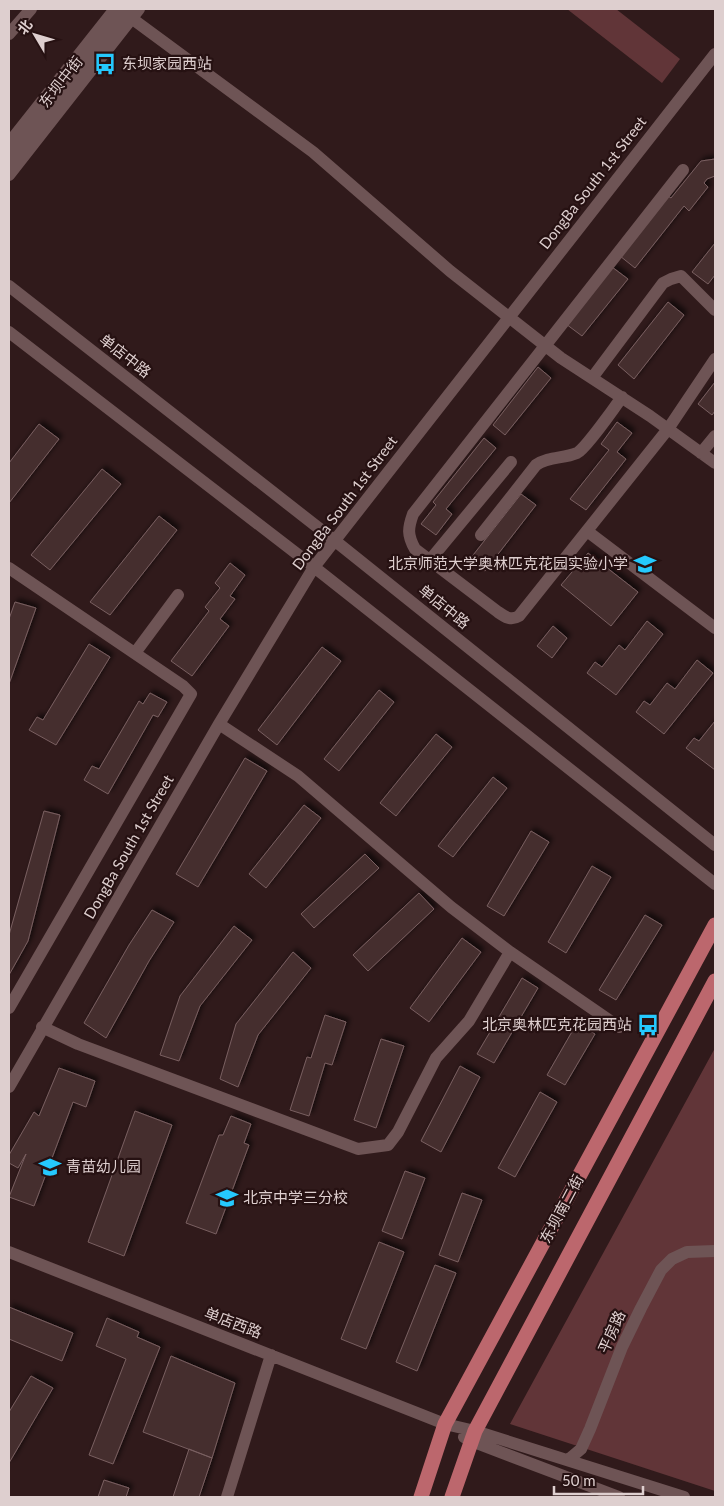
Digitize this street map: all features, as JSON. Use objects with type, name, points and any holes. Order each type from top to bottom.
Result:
[{"type":"main road","name":"东坝南二街","points":[[421,1497],[445,1424],[715,925]]},
{"type":"main road","name":"东坝南二街","points":[[452,1497],[473,1436],[715,981]]},
{"type":"street","points":[[9,34],[31,9]]},
{"type":"street","points":[[126,11],[313,152],[450,271],[545,345],[715,463]]},
{"type":"street","name":"东坝中街","points":[[9,143],[126,11]]},
{"type":"street","name":"东坝中街","points":[[9,160],[126,11]]},
{"type":"street","name":"东坝中街","points":[[9,175],[126,11]]},
{"type":"street","name":"DongBa South 1st Street","points":[[9,1086],[314,567],[715,54]]},
{"type":"street","points":[[683,170],[413,514],[408,527],[412,543],[416,549],[498,612],[508,618],[519,616],[668,429],[715,359]]},
{"type":"street","points":[[592,378],[663,283],[681,276],[715,310]]},
{"type":"street","name":"单店中路","points":[[9,286],[334,540],[715,845]]},
{"type":"street","points":[[9,332],[314,567],[715,884]]},
{"type":"street","points":[[481,535],[536,465],[544,460],[566,457],[580,452],[622,397]]},
{"type":"street","points":[[701,453],[715,436]]},
{"type":"street","points":[[430,560],[511,462]]},
{"type":"street","points":[[587,531],[715,628]]},
{"type":"street","points":[[9,568],[192,694],[9,1008]]},
{"type":"street","points":[[135,653],[178,595]]},
{"type":"street","points":[[220,724],[298,776],[451,907],[510,952],[620,1027]]},
{"type":"street","points":[[42,1027],[78,1044],[358,1149],[388,1145],[398,1132],[436,1058],[469,1021],[510,952]]},
{"type":"street","name":"平房路","points":[[568,1460],[581,1449],[622,1347],[661,1270],[672,1260],[687,1252],[715,1251]]},
{"type":"street","name":"单店西路","points":[[9,1252],[445,1424],[619,1497]]},
{"type":"street","points":[[227,1497],[271,1355]]},
{"type":"street","name":"单店西路","points":[[473,1436],[568,1460],[684,1497]]},
{"type":"shaded area","points":[[567,9],[616,9],[680,59],[662,83]]},
{"type":"shaded area","points":[[715,1048],[715,1491],[510,1424]]},
{"type":"building","points":[[715,159],[715,176],[707,179],[704,183],[708,187],[689,211],[684,206],[635,268],[620,256],[668,196],[671,198],[701,161]]},
{"type":"building","points":[[715,243],[715,275],[708,284],[692,272]]},
{"type":"building","points":[[612,267],[628,279],[582,336],[566,324]]},
{"type":"building","points":[[668,302],[684,315],[634,379],[618,365]]},
{"type":"building","points":[[538,367],[551,378],[505,435],[493,425]]},
{"type":"building","points":[[715,382],[715,411],[712,415],[698,404]]},
{"type":"building","points":[[617,422],[632,433],[617,452],[626,459],[586,510],[570,499],[609,450],[601,444]]},
{"type":"building","points":[[39,424],[59,439],[9,503],[9,463]]},
{"type":"building","points":[[484,438],[496,448],[446,509],[452,514],[436,535],[421,524],[436,505],[433,502]]},
{"type":"building","points":[[102,469],[121,484],[50,570],[31,555]]},
{"type":"building","points":[[521,494],[536,505],[485,571],[470,559]]},
{"type":"building","points":[[159,516],[177,530],[110,615],[90,602]]},
{"type":"building","points":[[588,553],[638,592],[611,626],[561,585]]},
{"type":"building","points":[[230,563],[245,575],[230,596],[235,599],[220,619],[229,626],[192,676],[171,661],[209,611],[205,607],[220,588],[215,583]]},
{"type":"building","points":[[15,602],[36,608],[9,684],[9,619]]},
{"type":"building","points":[[647,621],[663,634],[616,695],[587,673],[595,662],[602,667],[619,645],[625,650]]},
{"type":"building","points":[[553,626],[567,638],[552,658],[537,646]]},
{"type":"building","points":[[89,644],[110,657],[56,745],[29,730],[37,717],[43,720]]},
{"type":"building","points":[[322,647],[341,661],[277,745],[258,730]]},
{"type":"building","points":[[697,660],[713,673],[664,734],[636,712],[644,701],[650,705],[667,683],[675,689]]},
{"type":"building","points":[[379,690],[394,702],[339,771],[324,759]]},
{"type":"building","points":[[150,693],[167,702],[158,717],[153,715],[108,794],[84,780],[92,766],[99,769],[139,701],[143,704]]},
{"type":"building","points":[[715,721],[715,770],[686,748],[694,738],[699,741]]},
{"type":"building","points":[[436,734],[452,747],[396,816],[380,803]]},
{"type":"building","points":[[245,758],[267,771],[198,887],[176,874]]},
{"type":"building","points":[[493,777],[507,788],[453,857],[438,846]]},
{"type":"building","points":[[304,805],[321,818],[266,888],[249,874]]},
{"type":"building","points":[[44,811],[60,815],[28,941],[9,975],[9,935]]},
{"type":"building","points":[[531,831],[549,842],[504,916],[487,906]]},
{"type":"building","points":[[365,854],[379,868],[314,928],[301,914]]},
{"type":"building","points":[[592,866],[611,877],[566,953],[548,942]]},
{"type":"building","points":[[419,893],[434,909],[368,971],[353,955]]},
{"type":"building","points":[[152,910],[174,922],[149,961],[106,1038],[84,1023],[129,945]]},
{"type":"building","points":[[645,915],[662,925],[616,1000],[599,990]]},
{"type":"building","points":[[234,926],[252,940],[200,1006],[179,1061],[160,1055],[180,996]]},
{"type":"building","points":[[462,938],[481,952],[429,1022],[410,1008]]},
{"type":"building","points":[[293,952],[311,968],[258,1035],[238,1087],[220,1079],[236,1024]]},
{"type":"building","points":[[522,978],[538,988],[494,1063],[477,1054]]},
{"type":"building","points":[[325,1015],[346,1022],[332,1065],[325,1063],[309,1116],[290,1110],[307,1057],[311,1058]]},
{"type":"building","points":[[577,1023],[595,1034],[565,1085],[547,1075]]},
{"type":"building","points":[[381,1039],[404,1046],[376,1128],[354,1120]]},
{"type":"building","points":[[460,1066],[480,1077],[441,1152],[421,1141]]},
{"type":"building","points":[[59,1068],[95,1081],[86,1107],[73,1102],[34,1206],[9,1197],[26,1154],[18,1168],[9,1163],[9,1155],[34,1112],[39,1116]]},
{"type":"building","points":[[540,1092],[557,1102],[515,1177],[498,1168]]},
{"type":"building","points":[[135,1111],[172,1125],[124,1256],[88,1242]]},
{"type":"building","points":[[231,1116],[251,1124],[244,1143],[249,1145],[216,1234],[186,1223],[219,1135],[223,1135]]},
{"type":"building","points":[[405,1171],[425,1178],[402,1239],[382,1231]]},
{"type":"building","points":[[462,1193],[482,1200],[458,1262],[439,1255]]},
{"type":"building","points":[[379,1242],[404,1252],[366,1349],[341,1339]]},
{"type":"building","points":[[435,1265],[456,1273],[417,1371],[396,1362]]},
{"type":"building","points":[[9,1307],[73,1333],[62,1361],[9,1339]]},
{"type":"building","points":[[107,1318],[139,1332],[137,1337],[160,1347],[113,1464],[89,1455],[126,1359],[96,1346]]},
{"type":"building","points":[[171,1356],[235,1383],[212,1458],[143,1432]]},
{"type":"building","points":[[31,1376],[53,1388],[9,1463],[9,1412]]},
{"type":"building","points":[[189,1449],[212,1458],[199,1497],[173,1497]]},
{"type":"building","points":[[104,1480],[129,1488],[126,1497],[98,1497]]},
{"type":"place","name":"东坝家园西站","points":[[105,64]]},
{"type":"place","name":"北京师范大学奥林匹克花园实验小学","points":[[645,564]]},
{"type":"place","name":"北京奥林匹克花园西站","points":[[648,1025]]},
{"type":"place","name":"青苗幼儿园","points":[[50,1167]]},
{"type":"place","name":"北京中学三分校","points":[[227,1198]]}]
